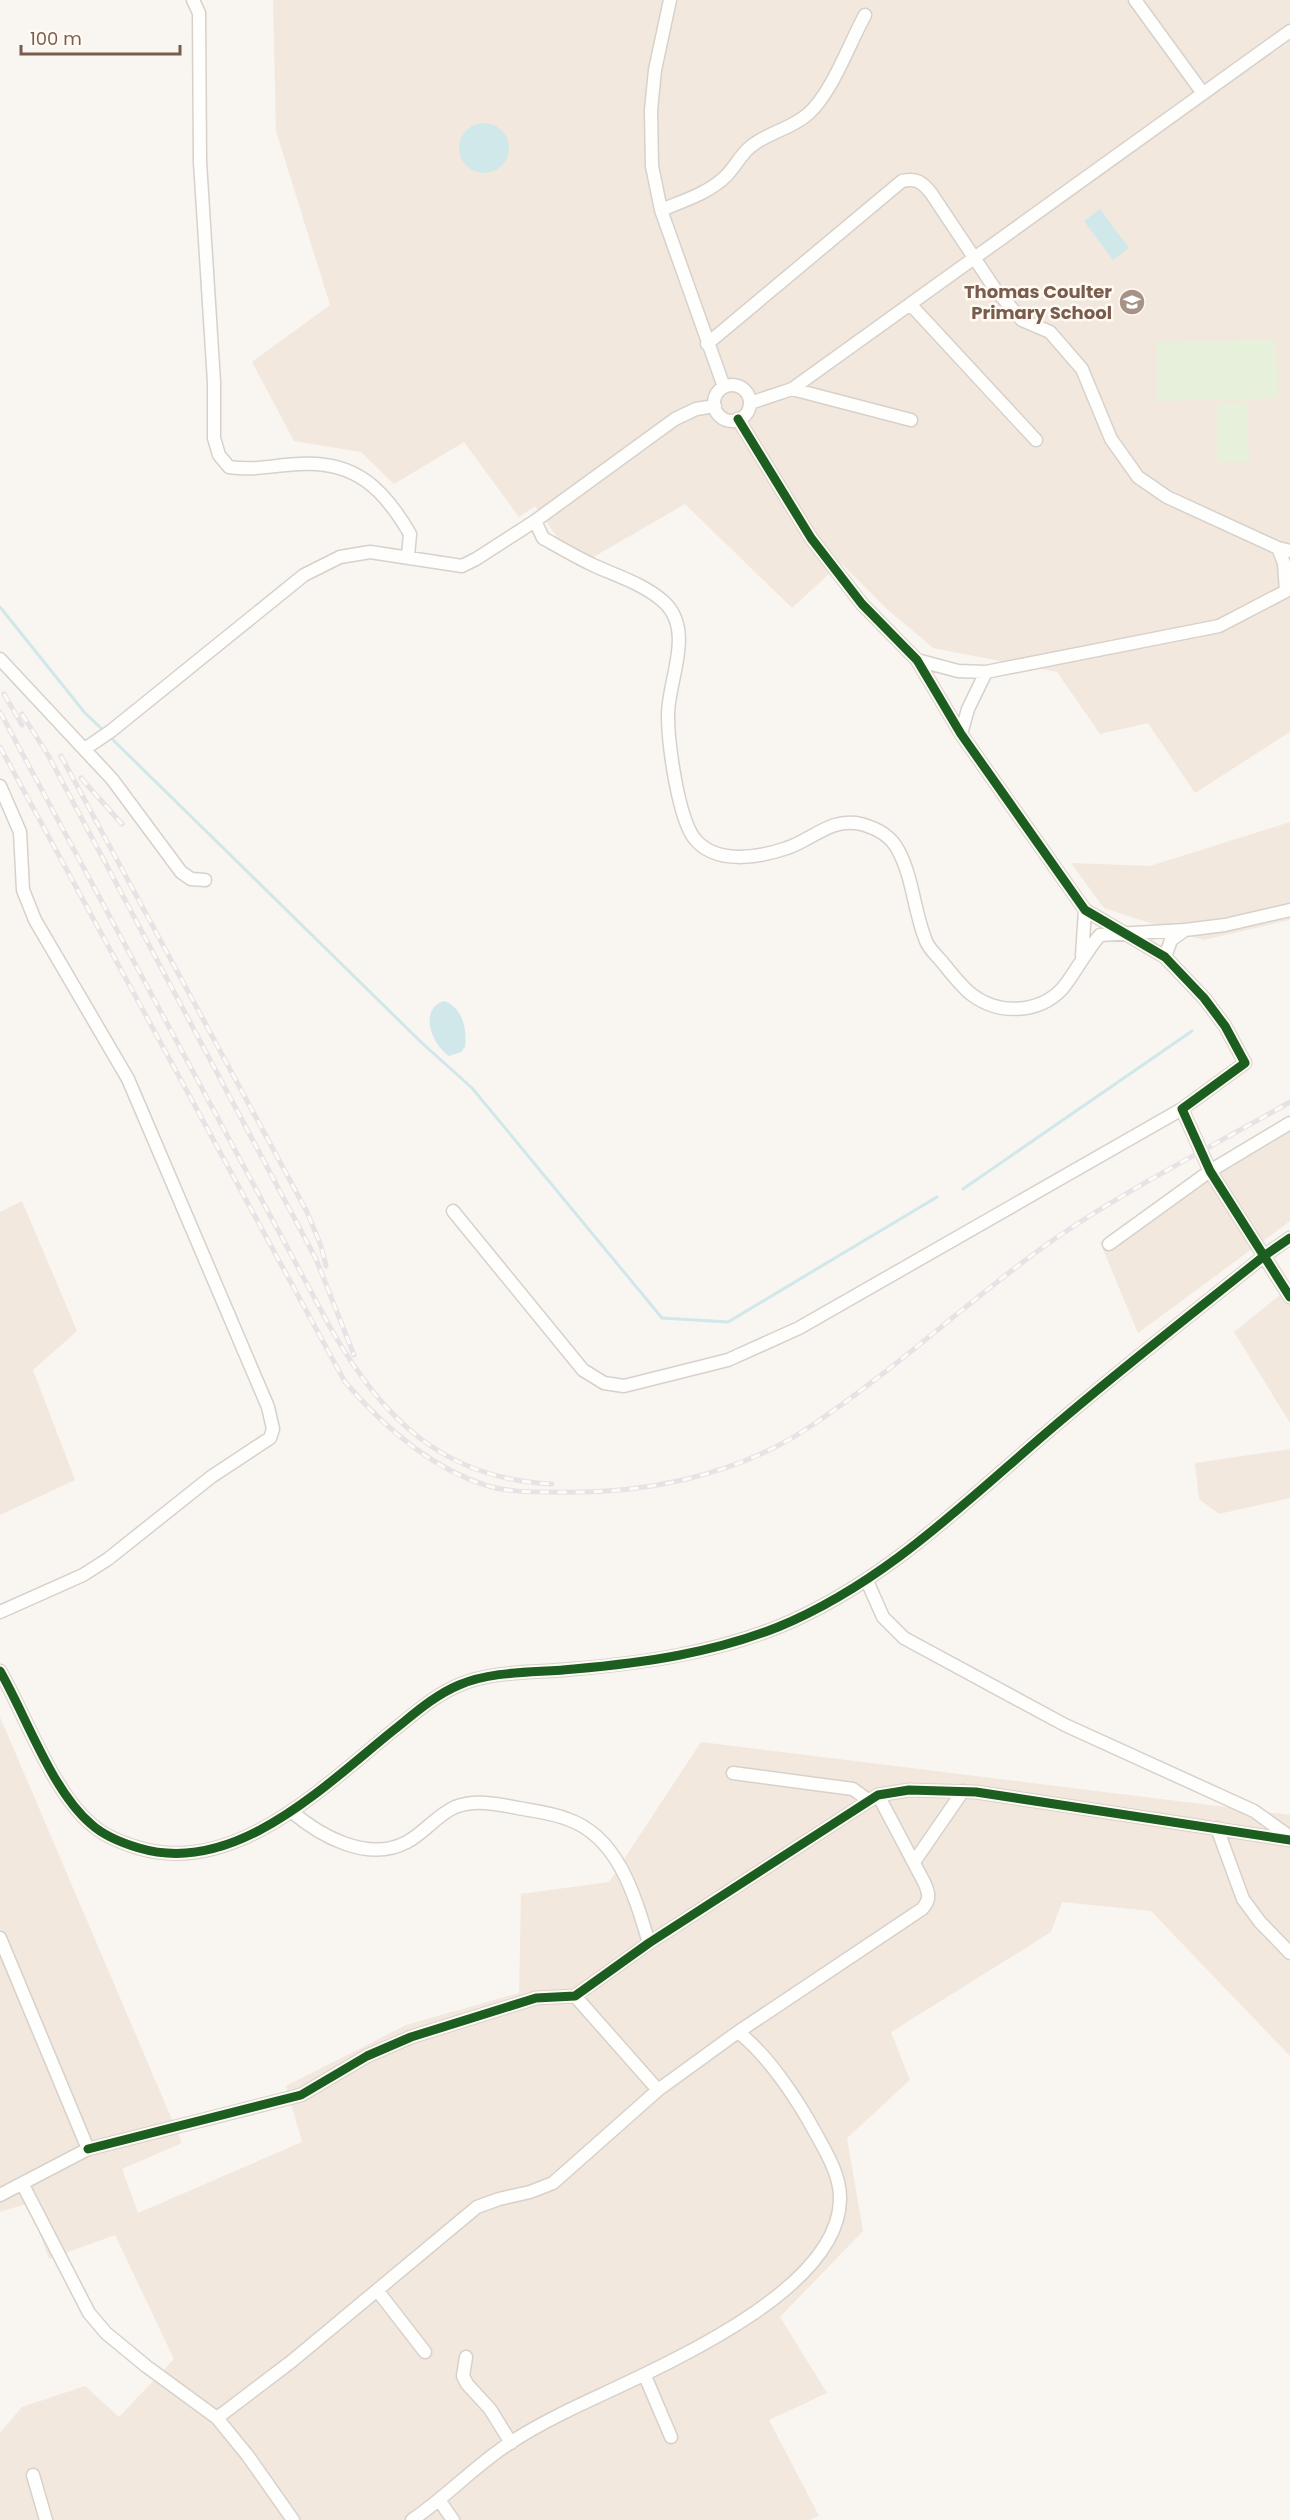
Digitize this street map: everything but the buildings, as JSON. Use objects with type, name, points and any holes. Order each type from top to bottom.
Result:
[{"type":"street","points":[[194,0],[199,13],[200,162],[214,382],[214,438],[219,454],[229,467],[248,470],[301,464],[331,466],[374,484],[411,534],[408,556]]},
{"type":"street","points":[[199,13],[205,0]]},
{"type":"street","points":[[670,0],[655,70],[651,110],[652,166],[661,210],[724,387]]},
{"type":"street","points":[[1135,0],[1202,92]]},
{"type":"street","points":[[661,210],[700,194],[724,178],[749,149],[770,134],[792,126],[809,113],[822,97],[865,15]]},
{"type":"street","points":[[750,403],[792,389],[1202,92],[1290,31]]},
{"type":"street","points":[[707,344],[902,181],[914,178],[924,183],[994,289],[1022,320],[1050,332],[1082,369],[1111,439],[1138,477],[1167,497],[1284,549],[1288,590],[1219,626],[986,672],[958,671],[917,660]]},
{"type":"street","points":[[910,303],[1036,440]]},
{"type":"street","points":[[724,387],[741,387],[746,391],[750,403],[747,413],[738,419],[723,418],[715,406],[716,395],[724,387]]},
{"type":"street","points":[[792,389],[911,420]]},
{"type":"street","points":[[86,748],[111,731],[304,575],[340,557],[370,552],[462,566],[535,521],[675,419],[696,409],[715,406]]},
{"type":"street","points":[[453,1211],[583,1370],[604,1383],[624,1386],[728,1360],[799,1328],[1182,1108],[1245,1063],[1225,1026],[1204,998],[1165,957],[1085,910],[961,734],[917,660],[862,604],[811,538],[738,419]]},
{"type":"street","points":[[535,521],[543,538],[640,586],[665,603],[677,626],[681,649],[669,696],[668,717],[684,821],[696,840],[715,854],[738,857],[788,848],[820,829],[845,823],[860,824],[882,832],[898,850],[926,942],[972,995],[994,1005],[1011,1009],[1032,1008],[1062,988],[1082,956],[1100,935],[1225,925],[1290,910]]},
{"type":"street","points":[[0,659],[86,748],[181,873],[191,879],[205,880]]},
{"type":"street","points":[[961,734],[968,709],[986,672]]},
{"type":"street","points":[[0,786],[20,832],[23,890],[35,921],[128,1078],[268,1407],[273,1430],[270,1438],[211,1478],[108,1559],[83,1575],[0,1612]]},
{"type":"street","points":[[1082,956],[1085,910]]},
{"type":"street","points":[[1165,957],[1171,940],[1185,930]]},
{"type":"street","points":[[1182,1108],[1210,1171],[1290,1297]]},
{"type":"street","points":[[1109,1244],[1210,1171],[1290,1123]]},
{"type":"street","points":[[0,1671],[58,1783],[90,1824],[120,1842],[158,1854],[197,1853],[236,1842],[291,1811],[431,1700],[461,1684],[498,1675],[626,1664],[700,1652],[779,1626],[867,1581],[924,1538],[1065,1417],[1264,1256],[1290,1239]]},
{"type":"street","points":[[867,1581],[883,1617],[904,1638],[1065,1725],[1254,1811],[1290,1838]]},
{"type":"street","points":[[217,2418],[292,2361],[477,2207],[499,2199],[530,2193],[553,2183],[658,2090],[738,2032],[922,1909],[928,1902],[929,1894],[914,1862],[873,1798],[853,1789],[733,1773]]},
{"type":"street","points":[[0,2195],[88,2149],[301,2095],[367,2056],[411,2037],[536,1998],[575,1996],[649,1943],[873,1798],[909,1790],[963,1791],[1290,1838]]},
{"type":"street","points":[[914,1862],[963,1791]]},
{"type":"street","points":[[291,1811],[312,1829],[364,1849],[386,1849],[407,1842],[455,1808],[476,1803],[502,1805],[568,1819],[606,1843],[626,1880],[649,1943]]},
{"type":"street","points":[[1216,1828],[1243,1899],[1260,1922],[1290,1953]]},
{"type":"street","points":[[0,1938],[88,2149]]},
{"type":"street","points":[[575,1996],[658,2090]]},
{"type":"street","points":[[412,2520],[511,2443],[563,2413],[645,2376],[754,2312],[798,2279],[820,2256],[833,2232],[840,2199],[833,2165],[806,2116],[754,2044],[738,2032]]},
{"type":"street","points":[[23,2185],[89,2313],[106,2333],[146,2366],[217,2418],[254,2463],[293,2520]]},
{"type":"street","points":[[377,2290],[425,2352]]},
{"type":"street","points":[[466,2357],[463,2376],[467,2384],[490,2409],[511,2443]]},
{"type":"street","points":[[645,2376],[671,2437]]},
{"type":"street","points":[[33,2475],[46,2520]]},
{"type":"street","points":[[440,2500],[453,2520]]},
{"type":"shaded area","points":[[273,0],[1290,0],[1290,732],[1195,793],[1148,723],[1100,734],[1057,672],[933,648],[887,609],[841,563],[792,608],[685,504],[578,566],[535,506],[519,517],[464,442],[394,484],[361,452],[294,441],[252,362],[330,305],[276,131]]},
{"type":"shaded area","points":[[1290,822],[1290,920],[1203,940],[1104,908],[1071,863],[1150,866]]},
{"type":"shaded area","points":[[1290,1122],[1290,1221],[1138,1333],[1100,1242]]},
{"type":"shaded area","points":[[22,1201],[77,1331],[33,1370],[75,1480],[0,1515],[0,1212]]},
{"type":"shaded area","points":[[1290,1287],[1290,1423],[1234,1332]]},
{"type":"shaded area","points":[[1290,1449],[1290,1498],[1219,1514],[1199,1499],[1195,1463]]},
{"type":"shaded area","points":[[0,1717],[182,2143],[122,2169],[138,2213],[302,2142],[286,2086],[406,2025],[519,1993],[521,1894],[609,1882],[701,1742],[1290,1815],[1290,2056],[1151,1911],[1062,1902],[1051,1932],[891,2032],[910,2080],[847,2138],[863,2231],[780,2317],[827,2393],[769,2420],[819,2516],[809,2520],[0,2520],[0,2433],[22,2407],[85,2386],[119,2417],[174,2359],[115,2235],[49,2259],[29,2203],[0,2212]]},
{"type":"green space","points":[[1276,339],[1278,398],[1157,401],[1156,342]]},
{"type":"green space","points":[[1247,402],[1249,461],[1218,462],[1217,403]]},
{"type":"water","points":[[484,123],[502,130],[509,148],[502,166],[484,173],[466,166],[459,148],[466,130]]},
{"type":"water","points":[[1100,209],[1129,248],[1113,260],[1084,221]]},
{"type":"water","points":[[444,1001],[456,1008],[460,1014],[465,1033],[465,1047],[461,1052],[449,1056],[437,1044],[430,1027],[431,1011]]},
{"type":"waterway","points":[[0,607],[85,713],[104,731]]},
{"type":"waterway","points":[[109,736],[422,1043],[472,1088],[662,1318],[728,1322],[937,1197]]},
{"type":"waterway","points":[[963,1189],[1192,1031]]},
{"type":"railway","points":[[4,694],[22,725]]},
{"type":"railway","points":[[0,712],[330,1327],[371,1389],[394,1415],[419,1437],[447,1456],[478,1470],[513,1480],[552,1484]]},
{"type":"railway","points":[[22,714],[48,755],[316,1259],[354,1355]]},
{"type":"railway","points":[[0,747],[345,1382],[375,1414],[408,1443],[445,1468],[485,1485],[526,1492],[584,1492],[651,1486],[717,1471],[779,1445],[838,1408],[1006,1275],[1065,1232],[1128,1193],[1290,1102]]},
{"type":"railway","points":[[61,756],[307,1212],[321,1246],[326,1266]]},
{"type":"railway","points":[[81,778],[122,824]]},
{"type":"cycle path","points":[[738,419],[811,538],[862,604],[917,660],[961,734],[1085,910],[1165,957],[1204,998],[1225,1026],[1245,1063],[1182,1109],[1210,1171],[1290,1297]]},
{"type":"cycle path","points":[[0,1671],[64,1792],[77,1810],[102,1832],[139,1848],[175,1853],[210,1849],[244,1838],[277,1820],[309,1798],[425,1705],[459,1685],[501,1674],[626,1664],[678,1656],[753,1636],[819,1608],[894,1560],[929,1533],[1114,1376],[1264,1256],[1290,1238]]},
{"type":"cycle path","points":[[88,2149],[301,2095],[367,2056],[411,2037],[536,1998],[575,1996],[649,1943],[878,1795],[909,1790],[976,1792],[1290,1840]]},
{"type":"place","name":"Thomas Coulter Primary School","points":[[1132,302]]}]
